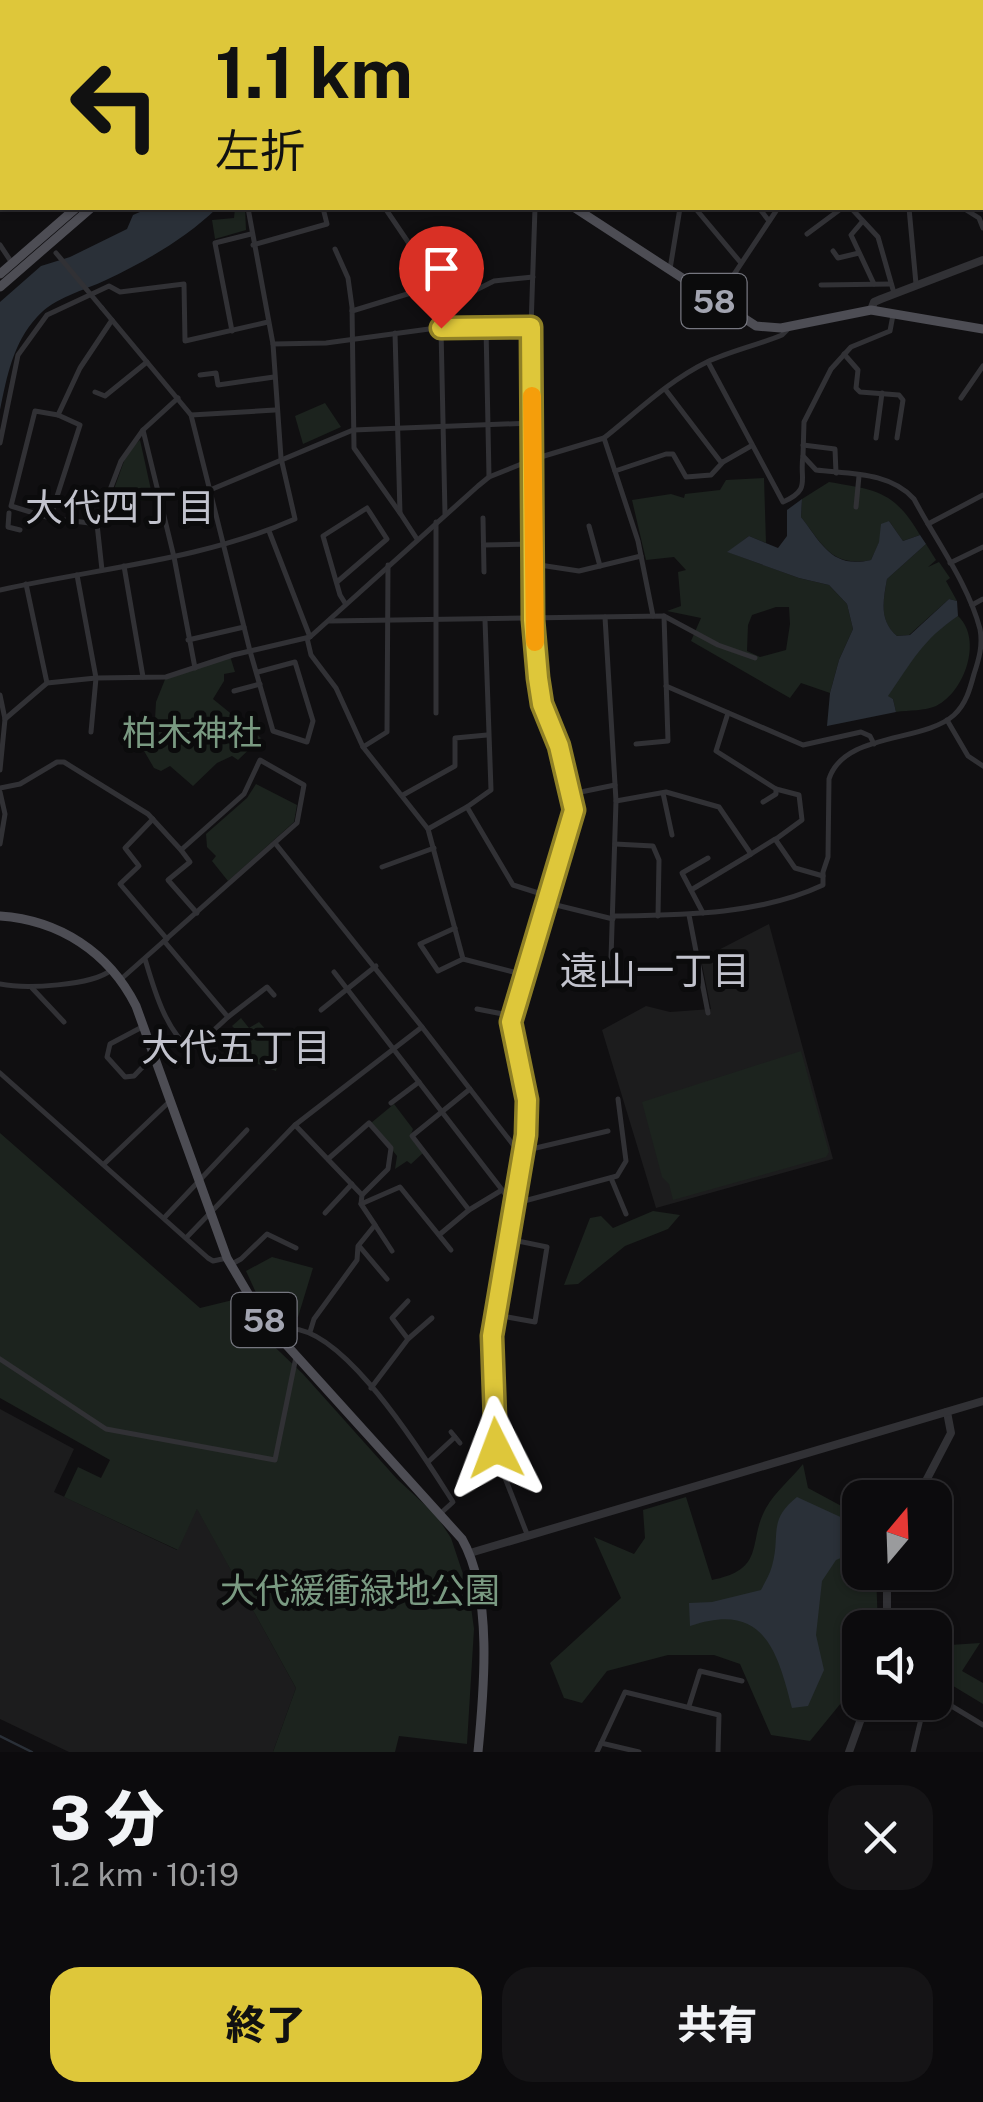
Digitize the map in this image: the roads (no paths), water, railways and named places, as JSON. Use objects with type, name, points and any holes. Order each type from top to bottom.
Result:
[{"type":"main road","points":[[0,287],[74,210]]},
{"type":"main road","points":[[0,274],[88,210]]},
{"type":"main road","name":"58","points":[[578,210],[756,326],[790,327],[871,310],[983,329]]},
{"type":"main road","name":"58","points":[[0,916],[55,927],[84,945],[120,980],[144,1026],[228,1262],[274,1334],[441,1513],[470,1553],[481,1620],[478,1752]]},
{"type":"street","points":[[0,590],[174,557],[295,519],[281,458],[273,344],[248,210]]},
{"type":"street","points":[[253,245],[327,224],[324,210]]},
{"type":"street","points":[[387,210],[408,242],[427,288]]},
{"type":"street","points":[[527,1534],[496,1448],[492,1336],[523,1154],[527,1100],[513,1016],[573,818],[559,746],[542,704],[533,620],[531,327],[536,210]]},
{"type":"street","points":[[669,271],[680,210]]},
{"type":"street","points":[[696,210],[741,263]]},
{"type":"street","points":[[761,210],[769,221]]},
{"type":"street","points":[[715,302],[777,210]]},
{"type":"street","points":[[807,234],[839,210]]},
{"type":"street","points":[[853,210],[878,236],[892,289]]},
{"type":"street","points":[[909,210],[916,286]]},
{"type":"street","points":[[966,210],[980,218],[983,228]]},
{"type":"street","points":[[862,222],[851,235],[874,284]]},
{"type":"street","points":[[232,331],[215,244],[251,234]]},
{"type":"street","points":[[46,240],[191,414],[273,731],[307,742],[313,721],[295,662],[258,672]]},
{"type":"street","points":[[0,245],[12,263]]},
{"type":"street","points":[[335,250],[348,278],[352,311],[354,448],[417,539]]},
{"type":"street","points":[[834,251],[838,258],[859,253]]},
{"type":"street","points":[[820,284],[874,284],[892,289],[916,286],[983,260]]},
{"type":"street","points":[[352,311],[427,288],[474,291],[494,281],[533,277]]},
{"type":"street","points":[[0,443],[18,355],[47,316],[110,286],[120,292],[184,284],[185,341],[268,322]]},
{"type":"street","points":[[871,310],[874,302],[892,289]]},
{"type":"street","points":[[708,362],[783,502],[797,496],[805,482],[804,422],[831,368],[851,347],[890,330],[894,312]]},
{"type":"street","points":[[58,415],[80,368],[112,320]]},
{"type":"street","points":[[486,326],[489,478]]},
{"type":"street","points":[[273,344],[353,340],[441,328],[531,327]]},
{"type":"street","points":[[6,719],[47,683],[166,677],[309,637],[489,478],[534,459],[604,438],[665,389],[708,362],[782,335],[790,327]]},
{"type":"street","points":[[441,328],[445,514]]},
{"type":"street","points":[[395,333],[400,514]]},
{"type":"street","points":[[844,354],[858,370],[856,388],[899,395],[903,400],[897,438]]},
{"type":"street","points":[[95,392],[105,396],[147,362]]},
{"type":"street","points":[[961,398],[983,366]]},
{"type":"street","points":[[200,375],[216,373],[218,385],[274,377]]},
{"type":"street","points":[[665,389],[723,462]]},
{"type":"street","points":[[876,438],[882,393]]},
{"type":"street","points":[[102,570],[98,524],[121,461],[142,430],[178,398]]},
{"type":"street","points":[[191,414],[275,410]]},
{"type":"street","points":[[20,530],[8,528],[10,509],[35,412],[58,415],[80,426],[50,518]]},
{"type":"street","points":[[210,490],[353,430],[532,422]]},
{"type":"street","points":[[142,430],[174,557],[194,668]]},
{"type":"street","points":[[604,438],[641,556],[652,616]]},
{"type":"street","points":[[615,470],[672,454],[686,477],[711,475],[723,462],[751,446]]},
{"type":"street","points":[[803,446],[835,450],[836,473]]},
{"type":"street","points":[[468,807],[513,885],[548,900],[613,918],[703,913],[794,898],[823,885],[832,769],[844,756],[947,720],[967,696],[982,647],[982,634],[950,563],[914,499],[903,487],[884,479],[816,470],[803,456]]},
{"type":"street","points":[[856,507],[858,476]]},
{"type":"street","points":[[927,524],[983,495]]},
{"type":"street","points":[[337,582],[387,540],[367,508],[323,536],[337,582],[345,603]]},
{"type":"street","points":[[0,510],[98,524]]},
{"type":"street","points":[[484,518],[484,572]]},
{"type":"street","points":[[436,522],[436,713]]},
{"type":"street","points":[[589,526],[600,566]]},
{"type":"street","points":[[269,530],[309,637],[312,656],[336,688],[363,747],[428,829],[463,959]]},
{"type":"street","points":[[484,545],[533,544]]},
{"type":"street","points":[[950,563],[983,547]]},
{"type":"street","points":[[533,564],[579,571],[641,556]]},
{"type":"street","points":[[363,747],[387,732],[388,565]]},
{"type":"street","points":[[124,566],[144,678]]},
{"type":"street","points":[[77,575],[96,678],[90,732]]},
{"type":"street","points":[[26,584],[47,683]]},
{"type":"street","points":[[972,605],[983,599]]},
{"type":"street","points":[[329,621],[664,616],[718,645],[756,658]]},
{"type":"street","points":[[636,744],[668,741],[664,616]]},
{"type":"street","points":[[605,617],[616,801],[611,958],[615,972]]},
{"type":"street","points":[[428,829],[491,790],[485,620]]},
{"type":"street","points":[[188,640],[244,627]]},
{"type":"street","points":[[234,692],[261,684]]},
{"type":"street","points":[[666,686],[803,745],[861,732],[870,736],[874,744]]},
{"type":"street","points":[[0,695],[6,719],[0,770]]},
{"type":"street","points":[[691,890],[802,820],[799,795],[776,788],[716,752],[728,713]]},
{"type":"street","points":[[947,720],[968,756],[983,766]]},
{"type":"street","points":[[403,795],[455,766],[454,738],[487,735]]},
{"type":"street","points":[[120,980],[297,823],[304,785],[260,760],[244,794],[182,850]]},
{"type":"street","points":[[0,844],[5,814],[0,790],[64,762],[153,819],[182,850],[190,862],[168,880],[196,913]]},
{"type":"street","points":[[571,794],[615,785]]},
{"type":"street","points":[[763,802],[776,794],[776,788]]},
{"type":"street","points":[[616,801],[663,793],[720,807],[751,854]]},
{"type":"street","points":[[663,793],[672,836]]},
{"type":"street","points":[[153,819],[125,848],[139,866],[120,884],[228,1017]]},
{"type":"street","points":[[775,839],[794,868],[823,876]]},
{"type":"street","points":[[275,843],[523,1154]]},
{"type":"street","points":[[615,844],[653,846],[659,860],[658,916]]},
{"type":"street","points":[[382,867],[434,848]]},
{"type":"street","points":[[703,913],[682,873],[708,858]]},
{"type":"street","points":[[689,915],[708,1013]]},
{"type":"street","points":[[455,928],[420,944],[438,971],[463,959],[524,975]]},
{"type":"street","points":[[145,960],[170,1023],[180,1041],[190,1049],[267,988],[274,994]]},
{"type":"street","points":[[321,1010],[376,966]]},
{"type":"street","points":[[0,984],[31,987],[98,978],[111,970]]},
{"type":"street","points":[[334,972],[513,1204]]},
{"type":"street","points":[[31,987],[64,1022]]},
{"type":"street","points":[[477,1009],[513,1016]]},
{"type":"street","points":[[144,1026],[110,1044],[107,1057],[125,1076],[134,1076],[154,1054]]},
{"type":"street","points":[[186,1238],[296,1125],[422,1027]]},
{"type":"street","points":[[0,1073],[213,1261],[242,1259],[267,1234],[296,1248]]},
{"type":"street","points":[[390,1103],[419,1082]]},
{"type":"street","points":[[470,1089],[412,1136],[470,1210]]},
{"type":"street","points":[[513,1204],[617,1176],[626,1162],[618,1099]]},
{"type":"street","points":[[104,1164],[170,1101]]},
{"type":"street","points":[[328,1159],[368,1123],[392,1148],[388,1169],[362,1195],[361,1204],[392,1251]]},
{"type":"street","points":[[296,1125],[362,1195]]},
{"type":"street","points":[[164,1218],[246,1130]]},
{"type":"street","points":[[523,1154],[608,1131]]},
{"type":"street","points":[[611,1178],[626,1214]]},
{"type":"street","points":[[325,1213],[352,1184]]},
{"type":"street","points":[[361,1204],[400,1187],[451,1250]]},
{"type":"street","points":[[439,1235],[502,1190]]},
{"type":"street","points":[[310,1332],[314,1318],[357,1260],[358,1246],[375,1225]]},
{"type":"street","points":[[496,1314],[535,1322],[544,1266],[547,1247],[508,1239]]},
{"type":"street","points":[[358,1246],[387,1279]]},
{"type":"street","points":[[408,1302],[392,1318],[408,1338]]},
{"type":"street","points":[[371,1388],[408,1338],[432,1318]]},
{"type":"street","points":[[274,1334],[287,1328],[310,1332],[371,1388],[394,1414],[454,1502],[441,1513]]},
{"type":"street","points":[[0,1360],[106,1430],[275,1460],[296,1357]]},
{"type":"street","points":[[470,1553],[983,1401]]},
{"type":"street","points":[[926,1480],[951,1433],[947,1412]]},
{"type":"street","points":[[428,1462],[453,1434],[460,1444]]},
{"type":"street","points":[[690,1706],[700,1671],[742,1681]]},
{"type":"street","points":[[598,1752],[625,1692],[719,1714],[718,1752]]},
{"type":"street","points":[[952,1706],[983,1725]]},
{"type":"street","points":[[849,1752],[861,1720]]},
{"type":"street","points":[[913,1752],[921,1720]]},
{"type":"street","points":[[601,1743],[639,1752]]},
{"type":"waterway","points":[[0,1736],[32,1752]]},
{"type":"district","name":"大代四丁目","points":[[120,507]]},
{"type":"district","name":"遠山一丁目","points":[[655,970]]},
{"type":"district","name":"大代五丁目","points":[[236,1047]]},
{"type":"park label","name":"柏木神社","points":[[192,732]]},
{"type":"park label","name":"大代緩衝緑地公園","points":[[360,1590]]}]
